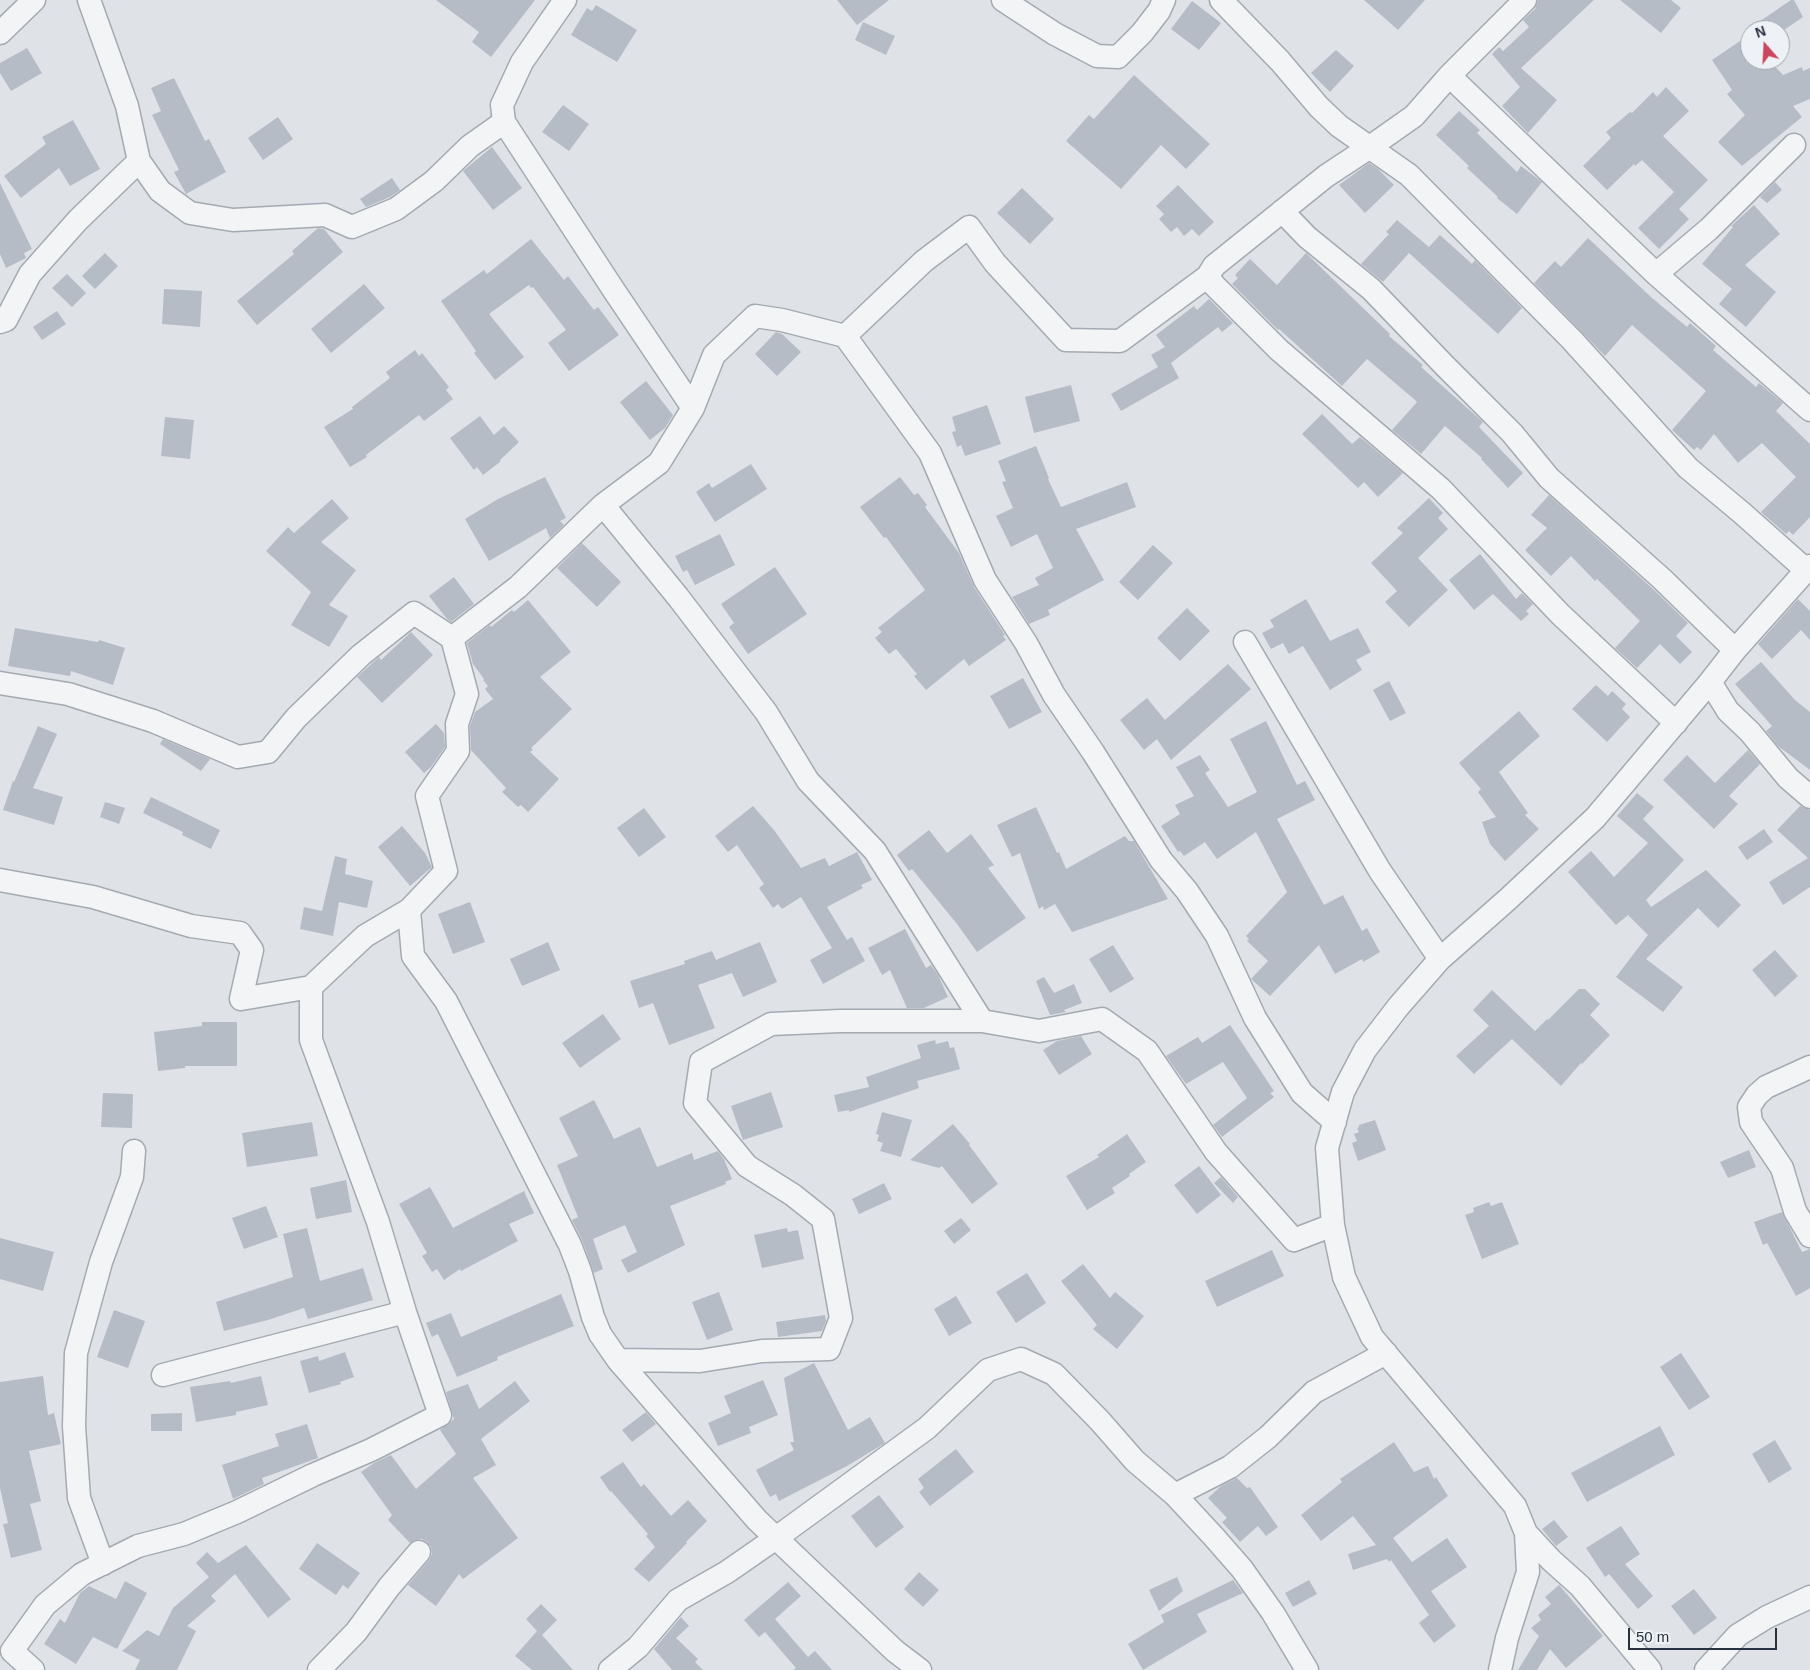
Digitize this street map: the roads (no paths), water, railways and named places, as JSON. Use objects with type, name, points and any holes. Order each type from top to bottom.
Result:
[{"type":"street","points":[[0,33],[34,0]]},
{"type":"street","points":[[89,0],[127,106],[139,161],[160,191],[190,213],[233,220],[325,215],[352,227],[396,209],[434,181],[470,146],[504,122]]},
{"type":"street","points":[[565,0],[522,62],[502,105],[504,122],[613,290],[693,408]]},
{"type":"street","points":[[1003,0],[1055,34],[1097,56],[1118,57],[1142,34],[1159,11],[1164,0]]},
{"type":"street","points":[[1221,0],[1280,61],[1319,107],[1339,126],[1409,175],[1416,182],[1572,340],[1688,468],[1808,568],[1735,650],[1595,818],[1440,959],[1398,1007],[1365,1050],[1344,1092],[1327,1148],[1333,1225],[1344,1278],[1372,1336],[1515,1506],[1526,1533],[1528,1572],[1507,1638],[1500,1670]]},
{"type":"street","points":[[845,336],[924,261],[968,227],[995,263],[1066,340],[1120,341],[1208,276],[1214,266],[1326,176],[1414,116],[1450,75],[1525,0]]},
{"type":"street","points":[[1450,75],[1656,274],[1810,410]]},
{"type":"street","points":[[1656,274],[1709,229],[1794,145]]},
{"type":"street","points":[[0,322],[6,320],[30,274],[78,220],[139,161]]},
{"type":"street","points":[[1282,211],[1307,237],[1371,289],[1512,433],[1549,478],[1662,579],[1735,650]]},
{"type":"street","points":[[1208,276],[1214,285],[1279,350],[1441,488],[1560,614],[1676,723]]},
{"type":"street","points":[[452,638],[518,587],[602,505],[659,463],[693,408],[714,355],[755,316],[782,320],[845,336],[930,453],[985,580],[1026,642],[1054,695],[1093,752],[1161,860],[1187,891],[1217,936],[1255,1018],[1302,1093],[1335,1122]]},
{"type":"street","points":[[602,505],[678,597],[766,712],[808,781],[875,851],[982,1021]]},
{"type":"street","points":[[0,683],[68,694],[153,721],[238,757],[268,752],[296,718],[361,655],[414,613],[452,638],[467,694],[457,724],[458,751],[427,796],[446,871],[410,910],[365,936],[311,987],[241,999],[252,950],[240,933],[191,926],[93,896],[0,880]]},
{"type":"street","points":[[1245,642],[1380,871],[1440,959]]},
{"type":"street","points":[[1710,682],[1728,711],[1750,732],[1788,778],[1810,797]]},
{"type":"street","points":[[410,910],[413,956],[446,1001],[570,1244],[600,1334],[618,1360],[738,1498],[776,1538],[895,1651],[920,1670]]},
{"type":"street","points":[[33,1670],[12,1651],[45,1605],[82,1574],[138,1546],[184,1534],[237,1512],[313,1475],[371,1450],[440,1415],[405,1312],[378,1222],[311,1040],[311,987]]},
{"type":"street","points":[[618,1360],[700,1361],[762,1351],[829,1349],[841,1318],[824,1219],[793,1194],[747,1166],[695,1103],[700,1062],[771,1024],[840,1021],[982,1021],[1038,1031],[1102,1020],[1147,1051],[1216,1152],[1294,1240],[1333,1225]]},
{"type":"street","points":[[1810,1067],[1766,1087],[1757,1095],[1749,1107],[1751,1122],[1782,1168],[1795,1211],[1810,1236]]},
{"type":"street","points":[[103,1564],[79,1498],[74,1426],[76,1353],[101,1262],[132,1177],[134,1151]]},
{"type":"street","points":[[163,1375],[405,1312]]},
{"type":"street","points":[[1175,1495],[1230,1467],[1268,1437],[1314,1392],[1386,1353]]},
{"type":"street","points":[[610,1670],[638,1647],[678,1600],[727,1572],[927,1428],[988,1370],[1020,1359],[1054,1374],[1135,1462],[1175,1495],[1242,1569],[1273,1613],[1307,1670]]},
{"type":"street","points":[[1526,1533],[1551,1560],[1580,1586],[1650,1670]]},
{"type":"street","points":[[319,1670],[356,1632],[389,1587],[419,1552]]},
{"type":"street","points":[[1706,1670],[1738,1635],[1767,1616],[1810,1597]]}]
